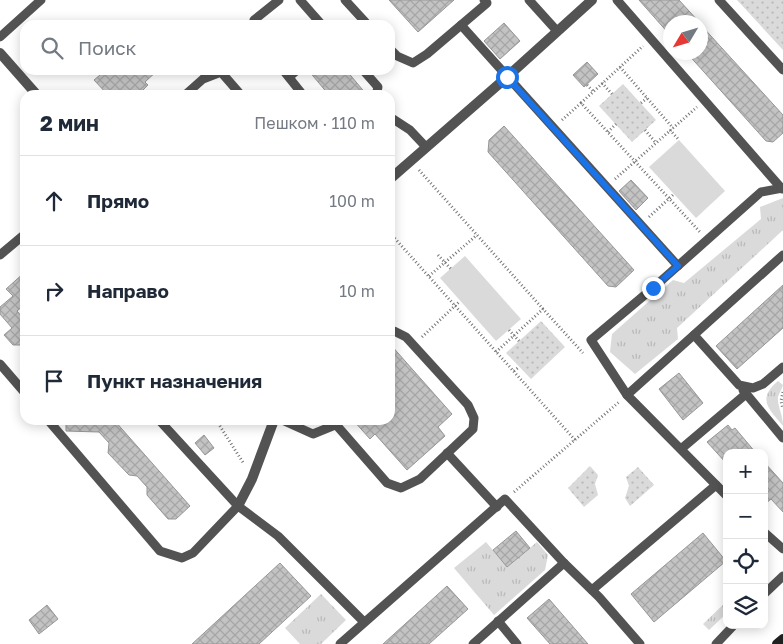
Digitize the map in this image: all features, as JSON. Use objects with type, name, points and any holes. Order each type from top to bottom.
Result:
[{"type":"street","points":[[395,174],[592,0]]},
{"type":"street","points":[[0,53],[33,90]]},
{"type":"street","points":[[238,506],[252,478],[272,425]]},
{"type":"street","points":[[777,644],[783,639]]},
{"type":"lane","points":[[0,37],[41,0]]},
{"type":"lane","points":[[254,20],[279,0]]},
{"type":"lane","points":[[300,0],[318,20]]},
{"type":"lane","points":[[345,0],[363,20]]},
{"type":"lane","points":[[395,54],[413,63],[427,54],[487,3],[484,0]]},
{"type":"lane","points":[[529,0],[557,31]]},
{"type":"lane","points":[[617,0],[783,189]]},
{"type":"lane","points":[[719,0],[783,70]]},
{"type":"lane","points":[[461,25],[678,266]]},
{"type":"lane","points":[[190,90],[202,79],[213,75]]},
{"type":"lane","points":[[224,75],[237,90]]},
{"type":"lane","points":[[287,75],[299,90]]},
{"type":"lane","points":[[367,75],[378,87],[377,90]]},
{"type":"lane","points":[[395,120],[410,130],[426,147]]},
{"type":"lane","points":[[725,494],[627,395],[591,340],[761,192],[783,189]]},
{"type":"lane","points":[[0,255],[20,238]]},
{"type":"lane","points":[[627,395],[783,255]]},
{"type":"lane","points":[[336,425],[387,484],[401,488],[420,479],[473,429],[474,418],[468,406],[414,345],[406,337],[395,332]]},
{"type":"lane","points":[[694,336],[783,438]]},
{"type":"lane","points":[[0,364],[20,387]]},
{"type":"lane","points":[[739,386],[753,388],[763,384],[783,367]]},
{"type":"lane","points":[[680,449],[746,394]]},
{"type":"lane","points":[[52,425],[160,551],[182,558],[193,553],[238,506]]},
{"type":"lane","points":[[164,425],[238,506],[278,536],[364,622]]},
{"type":"lane","points":[[293,425],[313,434],[328,425]]},
{"type":"lane","points":[[448,453],[497,507]]},
{"type":"lane","points":[[592,590],[716,485]]},
{"type":"lane","points":[[340,644],[505,499],[564,563],[592,590],[640,644]]},
{"type":"lane","points":[[768,536],[783,549]]},
{"type":"lane","points":[[473,644],[564,563]]},
{"type":"lane","points":[[768,590],[783,576]]},
{"type":"lane","points":[[498,621],[517,644]]},
{"type":"lane","points":[[716,644],[730,629]]},
{"type":"path","points":[[553,127],[651,38]]},
{"type":"path","points":[[620,67],[647,98],[679,140]]},
{"type":"path","points":[[602,83],[612,94]]},
{"type":"path","points":[[586,85],[593,92]]},
{"type":"path","points":[[641,103],[647,98]]},
{"type":"path","points":[[607,186],[705,100]]},
{"type":"path","points":[[581,103],[707,240]]},
{"type":"path","points":[[608,132],[616,124]]},
{"type":"path","points":[[645,130],[656,143]]},
{"type":"path","points":[[410,161],[584,354]]},
{"type":"path","points":[[641,225],[674,194]]},
{"type":"path","points":[[429,276],[477,235]]},
{"type":"path","points":[[395,238],[575,440]]},
{"type":"path","points":[[438,254],[451,269]]},
{"type":"path","points":[[414,345],[460,301]]},
{"type":"path","points":[[496,352],[543,309]]},
{"type":"path","points":[[509,330],[519,341]]},
{"type":"path","points":[[514,371],[519,366]]},
{"type":"path","points":[[783,392],[781,401],[783,410]]},
{"type":"path","points":[[505,499],[627,395]]},
{"type":"path","points":[[219,425],[252,478]]},
{"type":"green space","points":[[737,0],[783,0],[783,50]]},
{"type":"green space","points":[[623,84],[656,120],[632,142],[599,106]]},
{"type":"green space","points":[[679,140],[725,191],[696,218],[649,167]]},
{"type":"green space","points":[[783,198],[783,230],[677,328],[678,339],[635,374],[610,352],[612,334],[673,280],[684,283],[761,219],[760,207]]},
{"type":"green space","points":[[465,256],[521,319],[496,341],[440,278]]},
{"type":"green space","points":[[541,321],[565,347],[531,379],[506,353]]},
{"type":"green space","points":[[778,381],[783,385],[778,400],[783,426],[769,409],[766,398]]},
{"type":"green space","points":[[590,466],[598,475],[595,484],[598,495],[584,507],[568,488]]},
{"type":"green space","points":[[638,467],[654,485],[630,506],[625,498],[629,486],[626,477]]},
{"type":"green space","points":[[486,542],[507,567],[537,542],[548,555],[545,570],[494,615],[454,568]]},
{"type":"green space","points":[[321,594],[346,620],[321,644],[300,644],[285,628]]},
{"type":"green space","points":[[723,605],[723,617],[709,630],[703,624]]},
{"type":"building","points":[[389,0],[454,0],[418,32]]},
{"type":"building","points":[[639,0],[679,0],[693,15],[663,15],[663,27]]},
{"type":"building","points":[[504,23],[520,41],[500,59],[484,41]]},
{"type":"building","points":[[708,33],[783,115],[783,133],[773,142],[766,141],[693,60],[708,60]]},
{"type":"building","points":[[587,62],[598,74],[584,87],[573,75]]},
{"type":"building","points":[[100,75],[153,75],[145,82],[148,85],[143,90],[103,90],[94,80]]},
{"type":"building","points":[[312,75],[350,75],[363,90],[325,90]]},
{"type":"building","points":[[504,126],[634,270],[616,287],[608,286],[488,152],[489,140]]},
{"type":"building","points":[[631,180],[648,198],[636,210],[619,191]]},
{"type":"building","points":[[20,276],[20,308],[17,311],[20,314],[20,345],[13,345],[4,335],[12,328],[0,314],[0,307],[13,296],[6,289]]},
{"type":"building","points":[[783,285],[783,328],[737,369],[716,346]]},
{"type":"building","points":[[395,350],[452,414],[438,427],[445,436],[407,470],[375,434],[370,439],[357,425],[395,425]]},
{"type":"building","points":[[679,373],[703,403],[683,420],[659,389]]},
{"type":"building","points":[[66,425],[118,425],[190,506],[176,519],[168,519],[147,495],[147,487],[137,476],[129,475],[108,453],[109,443],[99,432],[66,431]]},
{"type":"building","points":[[728,425],[732,430],[735,428],[753,449],[723,449],[723,460],[707,442]]},
{"type":"building","points":[[204,435],[214,448],[205,455],[195,443]]},
{"type":"building","points":[[768,466],[783,483],[783,512],[771,499],[768,502]]},
{"type":"building","points":[[516,531],[530,548],[507,567],[493,550]]},
{"type":"building","points":[[703,533],[723,557],[723,564],[654,622],[631,594]]},
{"type":"building","points":[[280,563],[311,596],[259,644],[192,644]]},
{"type":"building","points":[[447,586],[468,609],[429,644],[383,644]]},
{"type":"building","points":[[549,599],[588,644],[550,644],[527,618]]},
{"type":"building","points":[[47,605],[58,619],[39,634],[29,620]]},
{"type":"route","points":[[507,77],[678,266],[653,288]]}]
